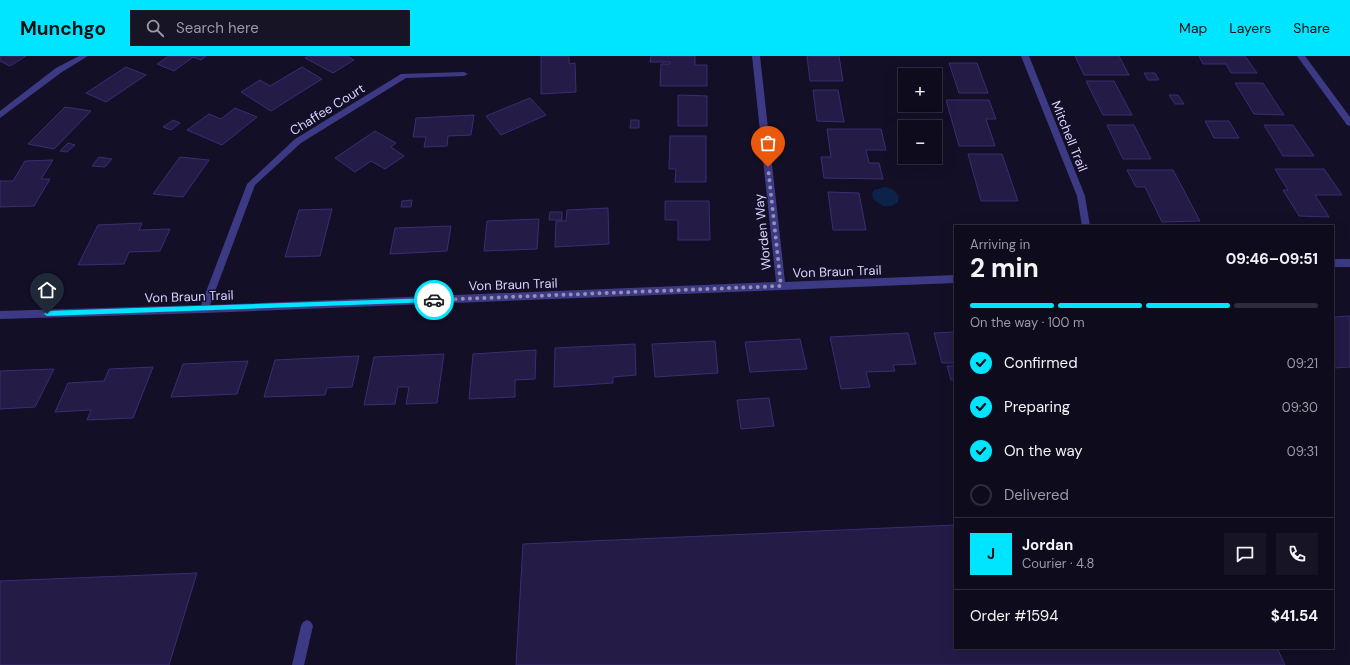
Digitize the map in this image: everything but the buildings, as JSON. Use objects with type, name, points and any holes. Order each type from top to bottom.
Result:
[{"type":"street","points":[[0,115],[59,70],[84,56]]},
{"type":"street","name":"Worden Way","points":[[756,56],[781,286]]},
{"type":"street","name":"Mitchell Trail","points":[[1025,56],[1081,196],[1086,225]]},
{"type":"street","points":[[1301,56],[1350,123]]},
{"type":"street","name":"Chaffee Court","points":[[204,309],[250,184],[256,178],[298,141],[404,76],[464,74]]},
{"type":"street","points":[[1334,264],[1350,263]]},
{"type":"street","name":"Von Braun Trail","points":[[0,315],[204,309],[954,279]]},
{"type":"street","points":[[298,665],[307,626]]},
{"type":"water","points":[[885,187],[894,190],[899,196],[898,202],[892,206],[883,206],[873,199],[872,193],[874,190]]},
{"type":"way so far","points":[[434,300],[781,286],[768,167]]},
{"type":"route","points":[[47,314],[434,300]]}]
